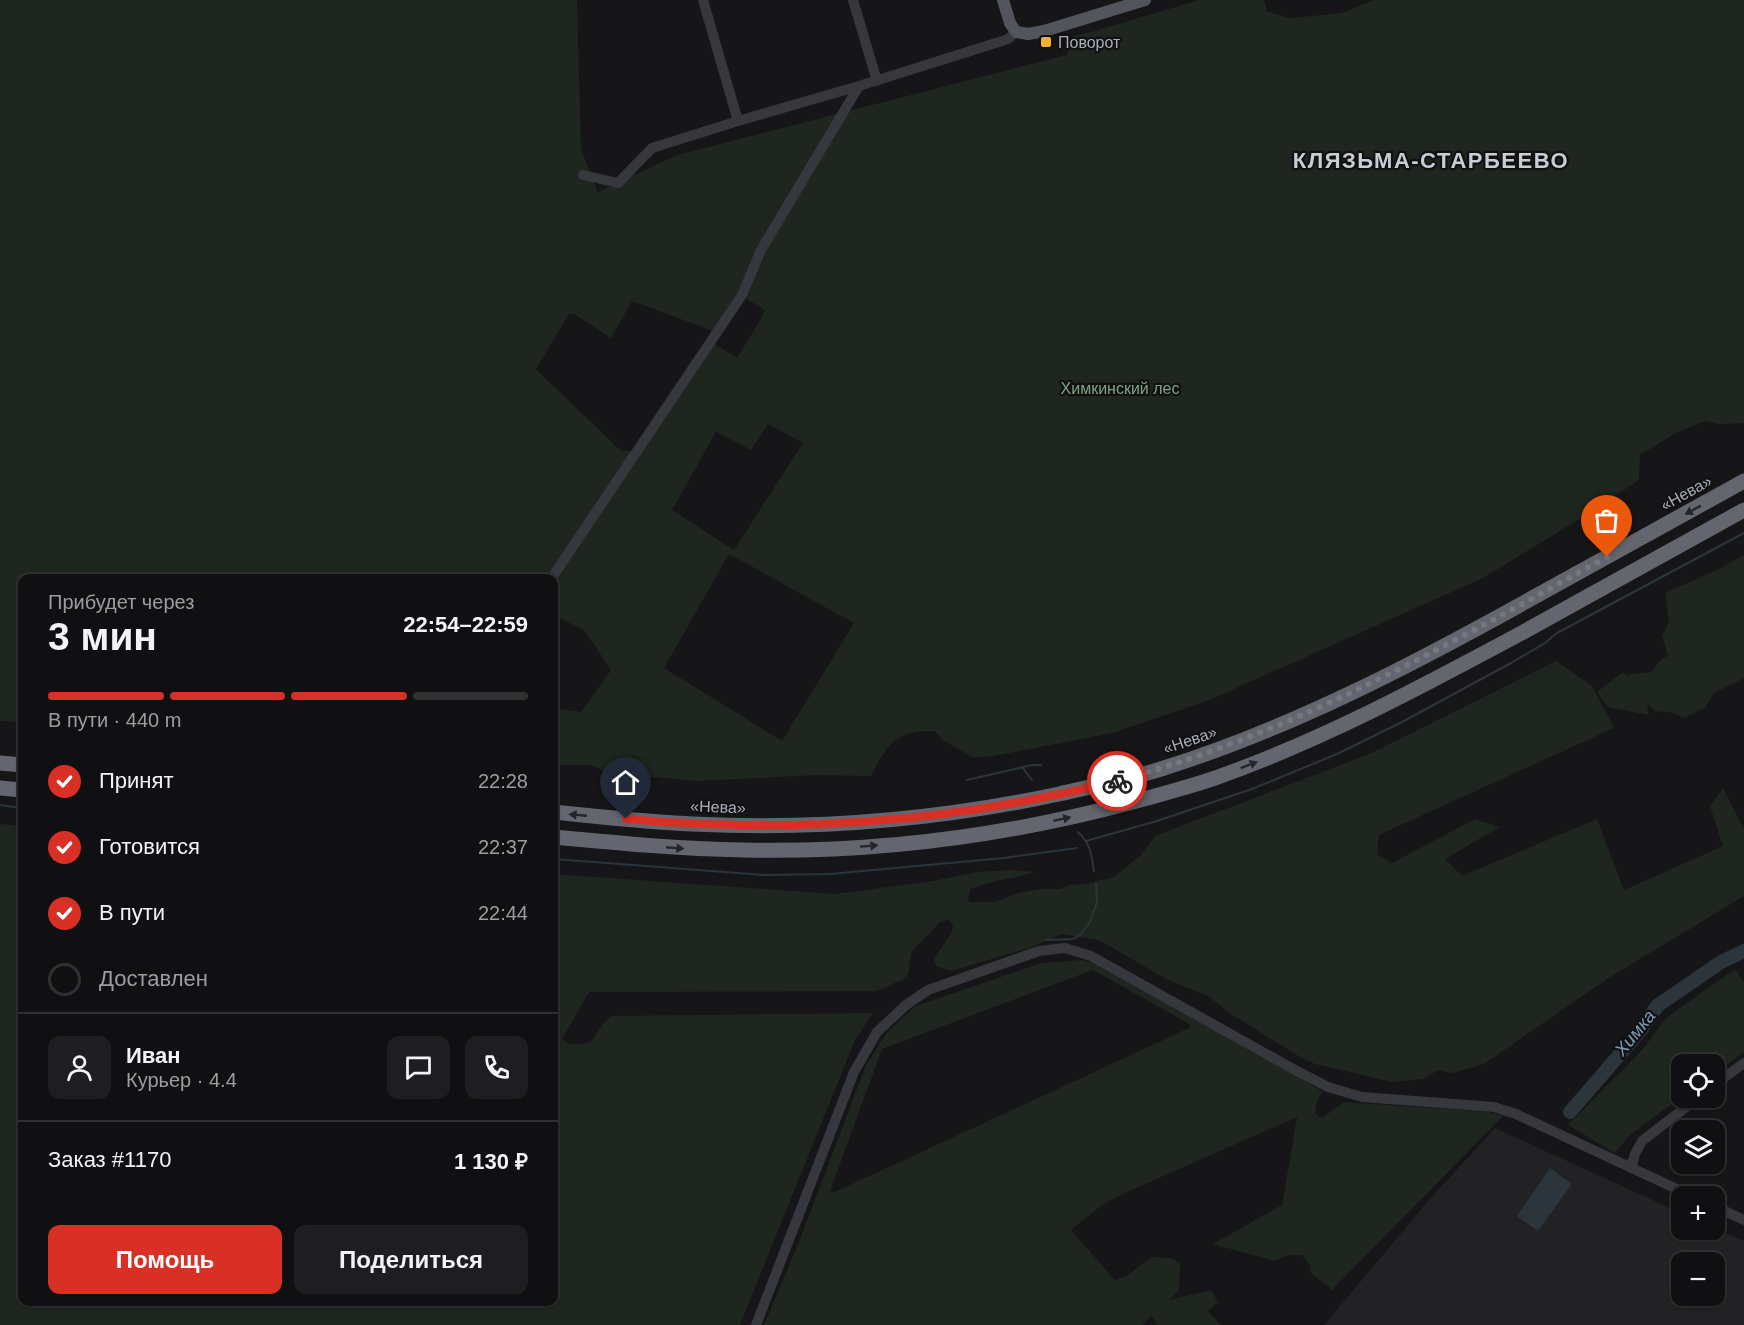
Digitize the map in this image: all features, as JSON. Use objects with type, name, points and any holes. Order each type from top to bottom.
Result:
[{"type":"highway","name":"«Нева»","points":[[558,812],[691,824],[799,826],[855,823],[910,819],[1019,802],[1114,782],[1239,742],[1358,690],[1474,630],[1744,482]]},
{"type":"highway","points":[[558,837],[689,849],[856,848],[944,840],[1025,827],[1158,795],[1250,765],[1369,713],[1432,681],[1744,510]]},
{"type":"highway","points":[[0,763],[18,765]]},
{"type":"highway","points":[[0,788],[18,790]]},
{"type":"main road","points":[[1003,0],[1010,23],[1016,32],[1028,34],[1145,0]]},
{"type":"street","points":[[704,0],[738,121]]},
{"type":"street","points":[[853,0],[877,81]]},
{"type":"street","points":[[582,175],[618,183],[652,148],[877,81],[1008,39],[1016,32]]},
{"type":"street","points":[[554,574],[742,295],[761,250],[860,86]]},
{"type":"street","points":[[756,1325],[854,1072],[877,1032],[906,1005],[928,990],[1039,951],[1065,948],[1091,956],[1328,1087],[1362,1097],[1494,1107],[1516,1114],[1671,1186]]},
{"type":"street","points":[[1725,1077],[1744,1063]]},
{"type":"street","points":[[1631,1168],[1642,1141],[1685,1108]]},
{"type":"street","points":[[1725,1211],[1744,1220]]},
{"type":"shaded area","points":[[1495,1128],[1671,1208],[1671,1240],[1725,1240],[1725,1232],[1744,1241],[1744,1325],[1324,1325],[1429,1200]]},
{"type":"shaded area","points":[[1550,1168],[1572,1184],[1538,1231],[1517,1216]]},
{"type":"green space","name":"Химкинский лес","points":[[0,0],[577,0],[581,149],[598,192],[677,155],[1067,55],[1073,36],[1199,0],[1264,0],[1267,11],[1289,18],[1345,12],[1374,0],[1744,0],[1744,423],[1720,424],[1705,421],[1676,433],[1640,455],[1639,480],[1483,578],[1207,701],[1112,733],[994,756],[974,758],[943,740],[935,731],[911,733],[902,736],[888,747],[871,776],[817,775],[696,781],[611,773],[590,765],[558,765],[558,709],[581,712],[611,670],[585,631],[558,617],[558,574],[18,574],[18,722],[0,721]],"holes":[[[737,293],[765,310],[737,358],[708,340],[632,451],[621,451],[536,369],[569,314],[574,314],[611,338],[632,301],[713,331]],[[768,424],[803,443],[734,550],[672,510],[716,432],[751,450]],[[729,554],[854,623],[782,741],[664,668]]]},
{"type":"green space","points":[[1744,555],[1744,678],[1714,693],[1705,708],[1683,718],[1675,713],[1654,711],[1647,703],[1649,715],[1608,707],[1597,692],[1623,672],[1628,677],[1629,674],[1651,672],[1668,655],[1662,636],[1669,622],[1665,593],[1717,570]]},
{"type":"green space","points":[[1556,661],[1592,686],[1614,728],[1379,835],[1377,854],[1392,863],[1475,819],[1500,827],[1445,859],[1462,876],[1597,819],[1624,890],[1723,846],[1710,806],[1723,788],[1744,829],[1744,896],[1607,979],[1484,1064],[1453,1073],[1438,1070],[1424,1079],[1392,1082],[1315,1064],[1300,1057],[1231,1014],[1208,996],[1166,979],[1099,940],[1061,934],[1029,948],[951,971],[936,966],[934,959],[953,926],[949,920],[941,921],[912,951],[908,975],[876,991],[589,992],[562,1039],[565,1042],[579,1044],[591,1042],[604,1023],[612,1016],[873,1013],[855,1040],[740,1325],[0,1325],[0,824],[18,826],[18,1306],[558,1306],[558,874],[835,894],[933,881],[978,872],[1014,870],[1034,872],[970,889],[968,902],[995,902],[1018,893],[1041,889],[1060,889],[1069,885],[1085,884],[1114,877],[1140,856],[1155,836],[1369,754]]},
{"type":"green space","points":[[1081,960],[1099,964],[1322,1091],[1316,1104],[1315,1114],[1322,1118],[1344,1102],[1488,1112],[1503,1116],[1332,1290],[1311,1273],[1310,1265],[1302,1255],[1288,1255],[1275,1261],[1213,1244],[1282,1205],[1297,1117],[1125,1193],[1102,1205],[1071,1230],[1115,1280],[1127,1276],[1151,1257],[1170,1258],[1180,1263],[1179,1290],[1169,1300],[1211,1290],[1218,1302],[1208,1311],[1221,1325],[1158,1325],[1151,1316],[1143,1325],[764,1325],[799,1242],[866,1065],[887,1032],[916,1006],[1041,963]],"holes":[[[1093,970],[1191,1025],[1189,1028],[835,1192],[830,1191],[882,1049]]]},
{"type":"green space","points":[[1735,969],[1744,982],[1744,1052],[1725,1066],[1725,1054],[1671,1054],[1671,1104],[1630,1135],[1615,1153],[1568,1125],[1643,1049],[1666,1018]]},
{"type":"waterway","points":[[1086,841],[1157,821],[1252,789],[1337,754],[1511,663],[1545,643],[1557,633],[1744,533]]},
{"type":"waterway","points":[[967,780],[1041,765]]},
{"type":"waterway","points":[[1023,768],[1032,780]]},
{"type":"waterway","points":[[0,805],[18,807]]},
{"type":"waterway","points":[[1078,832],[1088,845],[1094,871]]},
{"type":"waterway","points":[[558,859],[764,875],[830,874],[1004,858],[1077,848]]},
{"type":"waterway","points":[[1046,940],[1073,939],[1080,935],[1090,922],[1097,902],[1096,884]]},
{"type":"waterway","name":"Химка","points":[[1570,1112],[1640,1031],[1657,1006],[1721,962],[1744,951]]},
{"type":"way so far","points":[[1117,781],[1239,742],[1293,720],[1358,690],[1474,630],[1607,557]]},
{"type":"place","name":"Поворот","points":[[1046,42]]},
{"type":"district","name":"КЛЯЗЬМА-СТАРБЕЕВО","points":[[1431,160]]},
{"type":"route","points":[[626,819],[691,824],[799,826],[910,819],[1019,802],[1117,781]]}]
